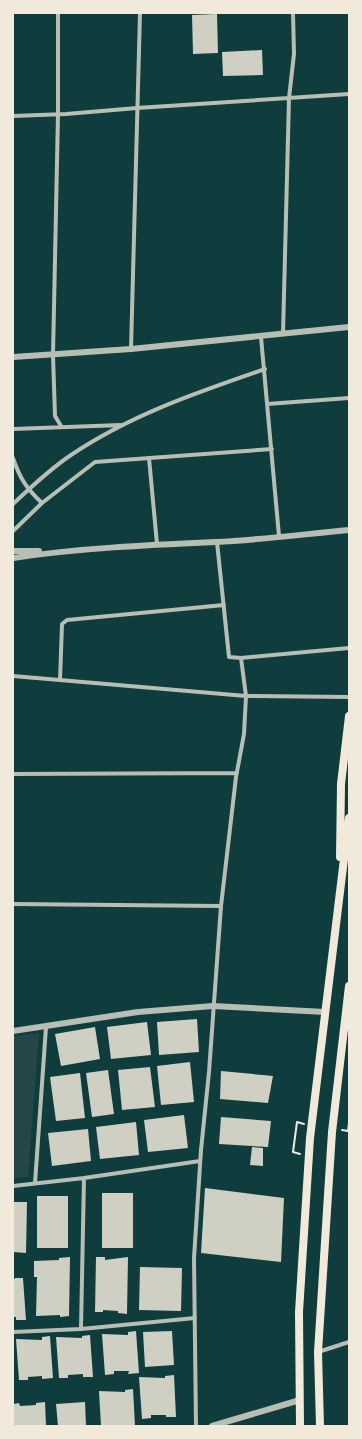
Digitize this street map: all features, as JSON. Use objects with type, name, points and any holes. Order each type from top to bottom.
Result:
[{"type":"highway","points":[[339,898],[341,784],[349,716]]},
{"type":"highway","points":[[300,1426],[300,1296],[310,1138],[349,818]]},
{"type":"highway","points":[[320,1426],[318,1352],[332,1132],[349,986]]},
{"type":"street","points":[[58,13],[58,114],[53,355],[55,416],[61,426]]},
{"type":"street","points":[[131,350],[140,13]]},
{"type":"street","points":[[283,334],[289,98],[294,54],[293,13]]},
{"type":"street","points":[[13,116],[349,94]]},
{"type":"street","points":[[13,357],[131,350],[349,327]]},
{"type":"street","points":[[261,337],[279,536]]},
{"type":"street","points":[[13,504],[70,456],[121,425],[191,395],[265,369]]},
{"type":"street","points":[[267,404],[349,398]]},
{"type":"street","points":[[13,428],[121,425]]},
{"type":"street","points":[[13,531],[42,504],[95,462],[272,449]]},
{"type":"street","points":[[13,458],[17,471],[28,490],[42,504]]},
{"type":"street","points":[[149,458],[157,544]]},
{"type":"street","points":[[13,558],[57,552],[157,544],[217,542],[349,530]]},
{"type":"street","points":[[217,542],[229,657],[241,658],[349,648]]},
{"type":"street","points":[[13,551],[57,552]]},
{"type":"street","points":[[60,680],[62,624],[67,620],[224,605]]},
{"type":"street","points":[[196,1426],[194,1258],[200,1162],[209,1072],[221,906],[237,773],[244,734],[246,696],[241,658]]},
{"type":"street","points":[[13,676],[246,696],[349,697]]},
{"type":"street","points":[[13,774],[237,773]]},
{"type":"street","points":[[13,904],[221,906]]},
{"type":"street","points":[[13,1031],[138,1012],[213,1006],[325,1012]]},
{"type":"street","points":[[35,1183],[46,1027]]},
{"type":"street","points":[[13,1186],[200,1162]]},
{"type":"street","points":[[81,1329],[84,1178]]},
{"type":"street","points":[[13,1332],[81,1329],[195,1318]]},
{"type":"street","points":[[318,1352],[349,1342]]},
{"type":"street","points":[[212,1426],[300,1400]]},
{"type":"path","points":[[295,1142],[297,1122]]},
{"type":"path","points":[[348,1131],[349,1122]]},
{"type":"shaded area","points":[[39,1033],[28,1177],[13,1178],[13,1036]]},
{"type":"building","points":[[217,14],[218,53],[193,54],[192,15]]},
{"type":"building","points":[[262,50],[263,75],[223,76],[222,52]]},
{"type":"building","points":[[197,1019],[199,1052],[159,1055],[157,1022]]},
{"type":"building","points":[[147,1022],[151,1055],[111,1059],[107,1027]]},
{"type":"building","points":[[95,1027],[100,1059],[61,1066],[55,1034]]},
{"type":"building","points":[[190,1062],[194,1102],[161,1105],[157,1066]]},
{"type":"building","points":[[150,1067],[155,1107],[122,1110],[118,1070]]},
{"type":"building","points":[[108,1070],[114,1114],[92,1117],[86,1073]]},
{"type":"building","points":[[221,1071],[273,1076],[268,1103],[220,1099]]},
{"type":"building","points":[[80,1073],[85,1118],[56,1121],[50,1077]]},
{"type":"building","points":[[184,1115],[188,1148],[148,1152],[144,1120]]},
{"type":"building","points":[[221,1117],[271,1121],[268,1147],[219,1144]]},
{"type":"building","points":[[136,1122],[139,1155],[100,1159],[96,1127]]},
{"type":"building","points":[[88,1129],[91,1161],[52,1166],[48,1133]]},
{"type":"building","points":[[252,1147],[263,1148],[263,1166],[250,1165]]},
{"type":"building","points":[[205,1188],[284,1198],[281,1262],[201,1253]]},
{"type":"building","points":[[102,1193],[133,1193],[133,1248],[102,1248]]},
{"type":"building","points":[[37,1196],[68,1196],[68,1248],[37,1248]]},
{"type":"building","points":[[13,1202],[27,1202],[26,1253],[13,1252]]},
{"type":"building","points":[[70,1257],[69,1316],[36,1316],[37,1277],[34,1277],[34,1261],[59,1260],[59,1258]]},
{"type":"building","points":[[96,1257],[105,1257],[105,1260],[128,1257],[127,1314],[118,1313],[118,1311],[103,1310],[103,1312],[95,1312]]},
{"type":"building","points":[[140,1267],[182,1268],[181,1311],[139,1310]]},
{"type":"building","points":[[15,1278],[23,1278],[26,1320],[16,1320],[16,1317],[13,1317],[13,1281]]},
{"type":"building","points":[[136,1331],[139,1373],[128,1374],[129,1371],[114,1371],[114,1374],[105,1375],[102,1334],[128,1335],[128,1332]]},
{"type":"building","points":[[172,1331],[174,1365],[145,1367],[143,1332]]},
{"type":"building","points":[[90,1335],[93,1377],[83,1377],[83,1374],[68,1375],[68,1378],[59,1378],[56,1337],[82,1338],[82,1336]]},
{"type":"building","points":[[50,1336],[53,1378],[42,1379],[42,1376],[28,1377],[28,1380],[19,1380],[16,1339],[42,1340],[42,1337]]},
{"type":"building","points":[[174,1375],[176,1417],[151,1415],[151,1418],[142,1419],[139,1377],[165,1378],[165,1376]]},
{"type":"building","points":[[133,1389],[135,1426],[101,1426],[99,1391],[125,1392],[125,1390]]},
{"type":"building","points":[[45,1402],[46,1426],[13,1426],[13,1404],[19,1403],[20,1406],[36,1405],[36,1403]]},
{"type":"building","points":[[85,1402],[86,1426],[58,1426],[56,1404]]}]
